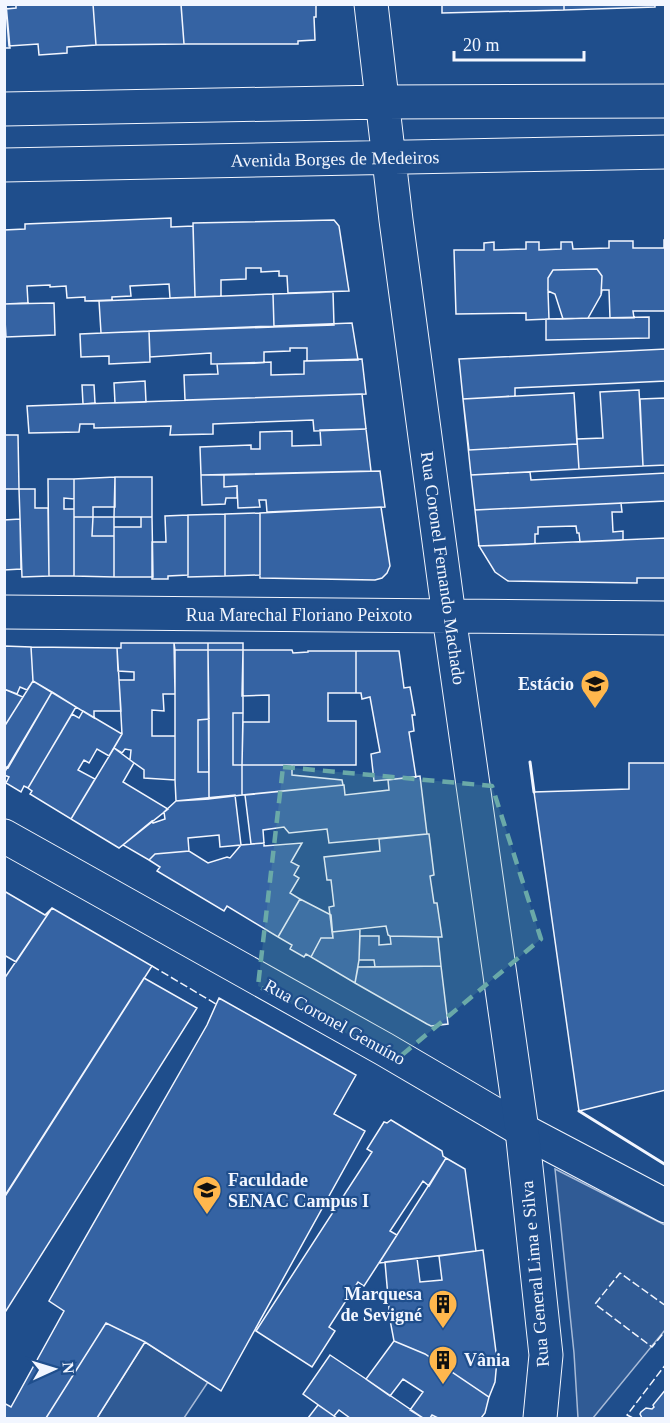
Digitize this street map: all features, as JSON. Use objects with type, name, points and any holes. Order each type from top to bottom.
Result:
[{"type":"street","name":"Rua Coronel Fernando Machado","points":[[371,4],[448,616],[522,1130]]},
{"type":"street","points":[[4,109],[383,102],[666,101]]},
{"type":"street","name":"Avenida Borges de Medeiros","points":[[4,165],[666,152]]},
{"type":"street","name":"Rua Marechal Floriano Peixoto","points":[[4,612],[666,618]]},
{"type":"street","name":"Rua Coronel Genuíno","points":[[4,836],[384,1049],[522,1130],[666,1206]]},
{"type":"street","name":"Rua General Lima e Silva","points":[[522,1130],[546,1355],[540,1419]]},
{"type":"highlighted area","points":[[283,767],[492,786],[541,939],[396,1060],[258,986]]},
{"type":"shaded area","points":[[555,1169],[665,1225],[665,1330],[593,1418],[578,1418],[574,1353]]},
{"type":"shaded area","points":[[145,1342],[208,1382],[184,1418],[97,1418]]},
{"type":"building","points":[[4,4],[6,4],[10,48],[4,48]]},
{"type":"building","points":[[16,4],[93,4],[96,45],[67,47],[67,53],[39,55],[38,44],[9,46],[6,9],[16,8]]},
{"type":"building","points":[[93,4],[181,4],[184,44],[96,45]]},
{"type":"building","points":[[316,4],[315,40],[298,41],[298,44],[184,44],[181,5]]},
{"type":"building","points":[[442,4],[564,4],[564,10],[442,13]]},
{"type":"building","points":[[564,4],[655,4],[655,7],[564,10]]},
{"type":"building","points":[[171,218],[171,227],[193,226],[195,297],[170,298],[169,284],[130,286],[131,296],[112,297],[112,300],[85,301],[85,297],[67,298],[66,286],[50,287],[50,285],[27,286],[28,303],[4,304],[4,230],[25,229],[25,224]]},
{"type":"building","points":[[334,220],[339,226],[349,291],[288,293],[287,276],[279,276],[279,271],[261,272],[261,268],[246,268],[246,279],[221,280],[221,296],[195,297],[193,223]]},
{"type":"building","points":[[664,240],[666,240],[666,311],[633,311],[634,318],[610,318],[609,290],[602,290],[588,318],[563,319],[555,294],[548,291],[549,319],[526,320],[526,313],[456,314],[454,250],[484,250],[484,243],[494,242],[494,250],[526,249],[526,242],[539,242],[539,250],[561,249],[561,242],[572,242],[573,249],[609,248],[609,241],[633,241],[633,248],[664,248]]},
{"type":"building","points":[[597,269],[602,276],[601,295],[588,318],[563,319],[555,294],[548,291],[548,278],[553,270]]},
{"type":"building","points":[[333,292],[334,325],[274,327],[273,294]]},
{"type":"building","points":[[273,294],[274,327],[101,333],[99,301]]},
{"type":"building","points":[[54,303],[55,335],[6,337],[4,304]]},
{"type":"building","points":[[649,317],[649,338],[546,340],[546,319]]},
{"type":"building","points":[[352,323],[358,360],[307,361],[307,348],[264,352],[264,363],[211,364],[211,353],[150,357],[149,331]]},
{"type":"building","points":[[149,331],[150,362],[109,364],[109,356],[81,357],[80,334]]},
{"type":"building","points":[[666,349],[666,381],[515,388],[515,396],[463,399],[459,359]]},
{"type":"building","points":[[362,359],[366,394],[185,400],[184,375],[218,374],[217,364],[271,362],[271,375],[304,374],[304,361]]},
{"type":"building","points":[[145,381],[146,402],[115,403],[114,383]]},
{"type":"building","points":[[82,385],[94,385],[95,403],[83,404]]},
{"type":"building","points":[[639,390],[643,466],[579,469],[577,439],[603,438],[600,392]]},
{"type":"building","points":[[574,393],[579,469],[471,475],[463,399]]},
{"type":"building","points":[[574,393],[577,444],[469,450],[463,399]]},
{"type":"building","points":[[362,394],[366,429],[314,431],[313,420],[213,424],[213,434],[170,435],[171,426],[94,428],[94,424],[80,424],[79,432],[29,433],[27,406]]},
{"type":"building","points":[[666,398],[666,465],[643,466],[640,399]]},
{"type":"building","points":[[366,429],[371,471],[201,475],[200,447],[251,445],[251,449],[260,449],[260,432],[292,431],[292,446],[321,445],[320,430]]},
{"type":"building","points":[[4,435],[18,435],[19,489],[4,489]]},
{"type":"building","points":[[380,471],[385,507],[267,512],[266,500],[259,500],[260,507],[238,508],[237,486],[224,487],[224,475]]},
{"type":"building","points":[[530,472],[531,480],[666,473],[666,501],[475,510],[471,475]]},
{"type":"building","points":[[201,475],[224,475],[224,487],[237,486],[237,498],[226,498],[225,504],[202,505]]},
{"type":"building","points":[[115,477],[152,477],[152,517],[114,517]]},
{"type":"building","points":[[115,477],[115,507],[93,507],[93,517],[74,517],[74,479]]},
{"type":"building","points":[[48,479],[74,479],[74,499],[64,498],[64,509],[74,509],[74,576],[49,576]]},
{"type":"building","points":[[19,489],[35,489],[35,508],[48,508],[49,576],[22,577]]},
{"type":"building","points":[[621,503],[622,512],[612,512],[613,532],[623,531],[623,540],[580,542],[576,526],[538,527],[535,544],[479,546],[475,510]]},
{"type":"building","points":[[381,507],[390,566],[382,578],[375,580],[260,578],[260,513]]},
{"type":"building","points":[[260,513],[260,575],[225,576],[225,514]]},
{"type":"building","points":[[225,514],[225,576],[188,577],[188,515]]},
{"type":"building","points":[[188,515],[188,575],[152,579],[152,542],[166,542],[165,516]]},
{"type":"building","points":[[74,517],[93,517],[92,536],[114,536],[114,577],[74,576]]},
{"type":"building","points":[[93,517],[114,517],[114,536],[92,536]]},
{"type":"building","points":[[141,517],[152,517],[153,577],[114,577],[114,527],[141,527]]},
{"type":"building","points":[[20,519],[21,569],[4,570],[4,520]]},
{"type":"building","points":[[666,538],[666,578],[637,578],[637,583],[508,581],[495,572],[479,546]]},
{"type":"building","points":[[121,643],[174,643],[175,694],[163,694],[164,711],[152,710],[152,736],[175,736],[175,780],[144,778],[144,770],[130,760],[131,750],[125,749],[122,753],[114,748],[122,734],[119,680],[134,680],[134,672],[118,671],[117,648],[121,648]]},
{"type":"building","points":[[174,643],[208,643],[208,650],[175,650]]},
{"type":"building","points":[[208,643],[243,643],[243,650],[208,650]]},
{"type":"building","points":[[4,646],[31,647],[33,681],[27,690],[20,687],[17,694],[4,689]]},
{"type":"building","points":[[31,647],[117,648],[121,711],[94,711],[94,718],[33,681]]},
{"type":"building","points":[[175,650],[208,650],[209,719],[198,720],[198,772],[209,772],[209,799],[176,801]]},
{"type":"building","points":[[208,650],[243,650],[243,713],[233,713],[233,765],[242,765],[242,795],[209,799]]},
{"type":"building","points":[[243,650],[292,650],[293,653],[356,651],[356,693],[328,693],[328,721],[356,721],[356,765],[242,765],[243,722],[269,722],[269,695],[242,696]]},
{"type":"building","points":[[356,651],[399,651],[404,688],[410,687],[415,715],[412,715],[414,731],[409,732],[416,777],[374,781],[371,754],[380,752],[370,697],[362,699],[361,693],[356,693]]},
{"type":"building","points":[[33,681],[52,692],[8,768],[4,766],[4,727]]},
{"type":"building","points":[[4,689],[23,697],[4,727]]},
{"type":"building","points":[[52,692],[76,707],[28,788],[24,786],[21,792],[6,783],[9,777],[4,773]]},
{"type":"building","points":[[83,711],[122,734],[109,756],[97,749],[89,763],[84,760],[78,770],[95,779],[71,819],[30,794],[32,791],[28,788],[72,714],[79,718]]},
{"type":"building","points":[[233,713],[243,713],[242,765],[233,765]]},
{"type":"building","points":[[209,719],[209,772],[198,772],[198,720]]},
{"type":"building","points":[[114,748],[134,763],[123,782],[168,809],[119,848],[71,819]]},
{"type":"building","points":[[629,763],[666,763],[666,1090],[579,1111],[534,792],[629,789]]},
{"type":"building","points":[[242,765],[292,765],[292,775],[342,780],[343,785],[242,795]]},
{"type":"building","points":[[420,776],[427,834],[329,843],[327,829],[289,833],[284,827],[263,830],[264,843],[251,844],[245,795],[344,785],[345,795],[389,790],[388,780]]},
{"type":"building","points":[[235,795],[241,845],[220,847],[219,835],[188,838],[189,851],[155,854],[149,860],[123,845],[152,821],[153,823],[165,819],[164,812],[176,801]]},
{"type":"building","points":[[429,834],[434,875],[430,876],[442,937],[390,936],[386,926],[332,932],[329,907],[334,906],[331,880],[327,880],[324,857],[380,851],[379,839]]},
{"type":"building","points":[[264,843],[264,846],[302,843],[291,862],[299,866],[294,875],[299,878],[290,893],[300,899],[278,937],[227,906],[224,911],[157,871],[160,867],[149,860],[155,854],[189,851],[208,863],[230,858],[241,845]]},
{"type":"building","points":[[4,891],[45,915],[52,908],[16,962],[4,955]]},
{"type":"building","points":[[300,899],[331,915],[333,938],[321,938],[311,957],[306,954],[304,957],[290,949],[292,945],[278,937]]},
{"type":"building","points":[[52,908],[152,966],[4,1198],[4,979]]},
{"type":"building","points":[[360,929],[359,960],[355,983],[311,957],[321,938],[333,938],[332,932]]},
{"type":"building","points":[[360,936],[379,936],[379,945],[391,944],[390,936],[438,937],[441,966],[375,967],[374,960],[359,960]]},
{"type":"building","points":[[441,966],[448,1024],[431,1026],[355,983],[358,967]]},
{"type":"building","points":[[144,978],[197,1008],[4,1314],[4,1197]]},
{"type":"building","name":"Faculdade SENAC Campus I","points":[[219,998],[356,1075],[334,1114],[365,1131],[221,1391],[145,1342],[106,1323],[46,1418],[4,1418],[4,1403],[11,1407],[64,1311],[49,1301],[207,1025]]},
{"type":"building","points":[[391,1120],[442,1151],[446,1158],[429,1186],[423,1181],[390,1231],[397,1235],[364,1286],[358,1282],[329,1327],[335,1331],[312,1367],[256,1331],[372,1152],[367,1149],[384,1122]]},
{"type":"building","points":[[446,1158],[465,1169],[476,1251],[379,1263]]},
{"type":"building","name":"Marquesa de Sevigné","points":[[483,1250],[497,1360],[495,1382],[489,1397],[425,1354],[394,1341],[385,1262],[417,1258],[420,1282],[442,1280],[439,1256]]},
{"type":"building","points":[[106,1323],[145,1342],[97,1418],[46,1418]]},
{"type":"building","name":"Vânia","points":[[394,1341],[425,1354],[489,1397],[485,1413],[481,1418],[438,1418],[432,1415],[430,1418],[423,1418],[410,1410],[423,1392],[403,1379],[390,1396],[366,1379]]},
{"type":"building","points":[[330,1355],[423,1418],[350,1418],[339,1410],[334,1416],[303,1394]]},
{"type":"building","points":[[666,1389],[666,1418],[642,1418],[641,1412],[646,1408],[652,1409]]},
{"type":"building","points":[[318,1405],[334,1416],[337,1418],[308,1418]]},
{"type":"fence","points":[[152,966],[216,1004]]},
{"type":"fence","points":[[666,1306],[620,1273],[595,1304],[652,1347],[666,1330]]},
{"type":"fence","points":[[633,1418],[627,1415],[666,1364]]},
{"type":"wall","points":[[530,762],[534,792]]},
{"type":"wall","points":[[579,1111],[666,1165]]},
{"type":"place","name":"Estácio","points":[[595,710]]},
{"type":"place","name":"Faculdade SENAC Campus I","points":[[207,1216]]},
{"type":"place","name":"Marquesa de Sevigné","points":[[443,1330]]},
{"type":"place","name":"Vânia","points":[[443,1386]]}]
